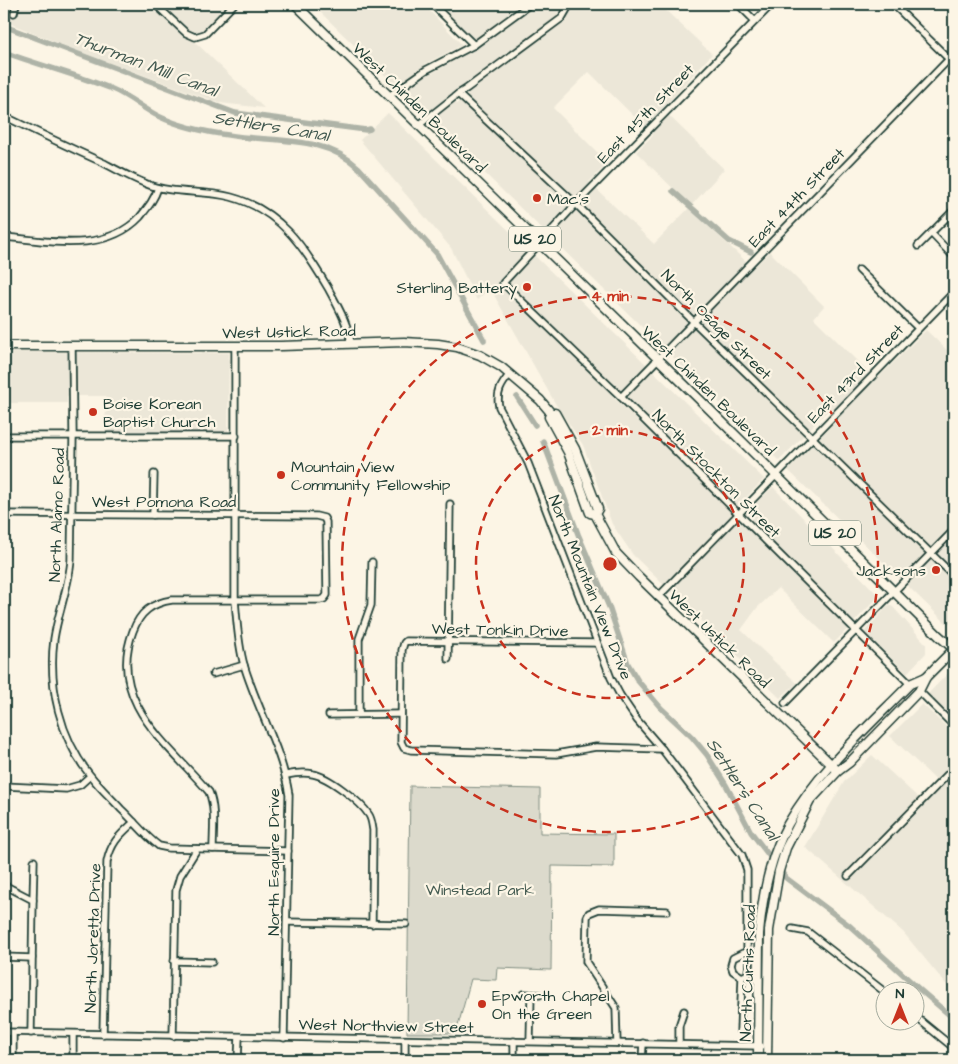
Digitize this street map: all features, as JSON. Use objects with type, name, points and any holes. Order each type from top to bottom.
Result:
[{"type":"main road","name":"West Chinden Boulevard","points":[[295,4],[776,474],[938,636],[954,648]]},
{"type":"main road","name":"West Ustick Road","points":[[4,346],[235,346],[404,342],[456,347],[480,355],[510,374],[540,400],[551,413],[549,417],[568,452],[590,513],[595,514],[616,553],[658,597],[838,771]]},
{"type":"main road","name":"North Curtis Road","points":[[758,1060],[759,934],[766,885],[783,847],[810,801],[919,691],[926,677],[954,648]]},
{"type":"main road","name":"North Curtis Road","points":[[767,1060],[769,930],[775,888],[788,826],[808,793],[830,765],[910,684],[926,677]]},
{"type":"street","points":[[14,13],[16,4]]},
{"type":"street","points":[[155,4],[186,33],[195,37],[205,34],[234,4]]},
{"type":"street","points":[[432,4],[474,45]]},
{"type":"street","points":[[389,96],[426,70],[474,45],[530,4]]},
{"type":"street","points":[[419,126],[458,94],[562,18],[570,4]]},
{"type":"street","points":[[738,4],[755,21]]},
{"type":"street","name":"East 45th Street","points":[[502,283],[576,204],[772,4]]},
{"type":"street","points":[[893,4],[953,59]]},
{"type":"street","name":"East 44th Street","points":[[621,397],[953,59]]},
{"type":"street","name":"North Osage Street","points":[[458,94],[576,204],[954,576]]},
{"type":"street","points":[[4,116],[150,185],[158,188],[231,197],[278,222],[292,234],[309,256],[344,318],[349,330],[351,344]]},
{"type":"street","points":[[4,237],[83,243],[104,239],[121,232],[136,221],[151,204],[158,188]]},
{"type":"street","points":[[918,246],[954,210]]},
{"type":"street","points":[[931,233],[954,257]]},
{"type":"street","points":[[859,270],[918,328]]},
{"type":"street","name":"North Stockton Street","points":[[502,283],[621,397],[910,684]]},
{"type":"street","name":"East 43rd Street","points":[[658,597],[954,292]]},
{"type":"street","name":"North Alamo Road","points":[[72,346],[73,436],[70,577],[54,637],[52,661],[56,702],[66,733],[90,776],[159,846],[169,848],[288,851]]},
{"type":"street","name":"North Esquire Drive","points":[[235,346],[235,600],[238,639],[244,665],[286,775],[289,794],[284,1038]]},
{"type":"street","name":"North Mountain View Drive","points":[[510,374],[499,390],[497,398],[499,407],[528,463],[596,644],[620,696],[742,855],[747,870]]},
{"type":"street","points":[[4,436],[236,436]]},
{"type":"street","points":[[153,514],[154,474]]},
{"type":"street","points":[[448,659],[450,504]]},
{"type":"street","name":"West Pomona Road","points":[[4,514],[316,516],[324,518],[326,522],[326,595],[324,599],[235,600]]},
{"type":"street","points":[[785,703],[954,530]]},
{"type":"street","points":[[358,714],[359,639],[371,605],[372,562]]},
{"type":"street","points":[[213,849],[213,810],[209,792],[154,732],[140,713],[131,688],[128,658],[132,633],[138,620],[144,612],[161,601],[235,600]]},
{"type":"street","name":"West Tonkin Drive","points":[[401,714],[402,650],[404,643],[409,640],[596,644]]},
{"type":"street","points":[[213,674],[244,665]]},
{"type":"street","points":[[919,691],[954,726]]},
{"type":"street","points":[[329,715],[401,714],[401,742],[404,748],[411,750],[556,754],[596,747],[662,749]]},
{"type":"street","points":[[848,876],[954,768]]},
{"type":"street","points":[[286,775],[300,772],[315,774],[324,778],[362,806],[370,816],[373,830],[372,924]]},
{"type":"street","points":[[4,786],[66,789],[80,785],[90,776]]},
{"type":"street","name":"North Joretta Drive","points":[[103,1034],[107,862],[110,850],[116,839],[134,822]]},
{"type":"street","points":[[172,1036],[176,890],[180,876],[197,849]]},
{"type":"street","points":[[31,1033],[34,860]]},
{"type":"street","name":"North Curtis Road","points":[[747,870],[747,954],[749,970],[746,976],[742,976],[733,971],[732,960],[736,955],[747,954]]},
{"type":"street","points":[[4,885],[33,900]]},
{"type":"street","points":[[617,1043],[616,1008],[586,962],[587,917],[589,912],[599,909],[667,911]]},
{"type":"street","points":[[287,922],[406,924]]},
{"type":"street","points":[[792,929],[808,932],[876,986]]},
{"type":"street","points":[[4,957],[32,958]]},
{"type":"street","points":[[174,961],[212,962]]},
{"type":"street","name":"North Curtis Road","points":[[740,1030],[742,976]]},
{"type":"street","points":[[523,994],[540,995]]},
{"type":"street","points":[[530,1041],[531,995]]},
{"type":"street","points":[[679,1044],[679,1026],[684,1011]]},
{"type":"street","points":[[926,1025],[954,1048]]},
{"type":"street","name":"West Northview Street","points":[[4,1032],[767,1046]]},
{"type":"street","points":[[13,1032],[13,1060]]},
{"type":"street","points":[[73,1034],[73,1060]]},
{"type":"street","points":[[238,1037],[238,1060]]},
{"type":"street","points":[[405,1040],[405,1060]]},
{"type":"street","points":[[514,1041],[514,1060]]},
{"type":"street","points":[[642,1060],[643,1043]]},
{"type":"shaded area","points":[[4,4],[227,4],[193,40],[264,108],[220,103],[75,50],[4,21]]},
{"type":"shaded area","points":[[312,4],[423,4],[462,45],[425,64],[432,73],[481,46],[438,4],[659,4],[712,54],[662,109],[724,169],[691,206],[636,152],[653,135],[589,72],[553,108],[608,163],[589,182],[654,244],[689,208],[753,268],[770,252],[824,306],[814,318],[876,380],[926,330],[954,357],[954,572],[834,455],[954,577],[954,623],[946,623],[788,470],[840,417],[830,408],[779,461]],"holes":[[[461,89],[468,96],[456,104],[451,96]]]},
{"type":"shaded area","points":[[388,113],[764,479],[737,507],[616,391],[611,395],[739,519],[773,487],[879,596],[834,643],[778,588],[757,608],[741,630],[797,683],[780,698],[633,555],[612,524],[583,445],[555,403],[490,288],[477,300],[451,248],[360,140]]},
{"type":"shaded area","points":[[4,352],[229,353],[228,439],[105,438],[106,396],[67,396],[67,403],[4,403]]},
{"type":"shaded area","points":[[889,605],[893,607],[926,644],[926,653],[907,673],[864,632]]},
{"type":"shaded area","points":[[949,672],[954,672],[954,720],[928,694]]},
{"type":"shaded area","points":[[922,704],[954,734],[954,994],[903,932],[805,847],[844,782],[872,755],[924,803],[942,786],[890,736]]},
{"type":"green space","name":"Winstead Park","points":[[410,786],[540,789],[540,833],[614,834],[614,867],[552,866],[551,970],[497,968],[496,980],[471,979],[456,1033],[407,1033]]},
{"type":"waterway","name":"Thurman Mill Canal","points":[[4,26],[235,113],[370,129]]},
{"type":"waterway","name":"Settlers Canal","points":[[4,52],[112,89],[158,116],[183,126],[219,134],[314,145],[345,157],[359,168],[437,254],[484,340]]},
{"type":"waterway","name":"Thurman Mill Canal","points":[[673,191],[729,241],[751,252]]},
{"type":"waterway","name":"Settlers Canal","points":[[517,397],[535,425]]},
{"type":"waterway","name":"Settlers Canal","points":[[543,441],[578,534],[609,607],[628,664],[638,681],[661,708],[692,737],[707,755],[726,785],[751,832],[786,878],[850,926],[954,1019]]},
{"type":"place","name":"Mac's","points":[[537,198]]},
{"type":"place","name":"Sterling Battery","points":[[527,287]]},
{"type":"place","name":"Boise Korean Baptist Church","points":[[93,412]]},
{"type":"place","name":"Mountain View Community Fellowship","points":[[281,475]]},
{"type":"place","name":"Jacksons","points":[[936,570]]},
{"type":"place","name":"Epworth Chapel On the Green","points":[[482,1004]]}]
